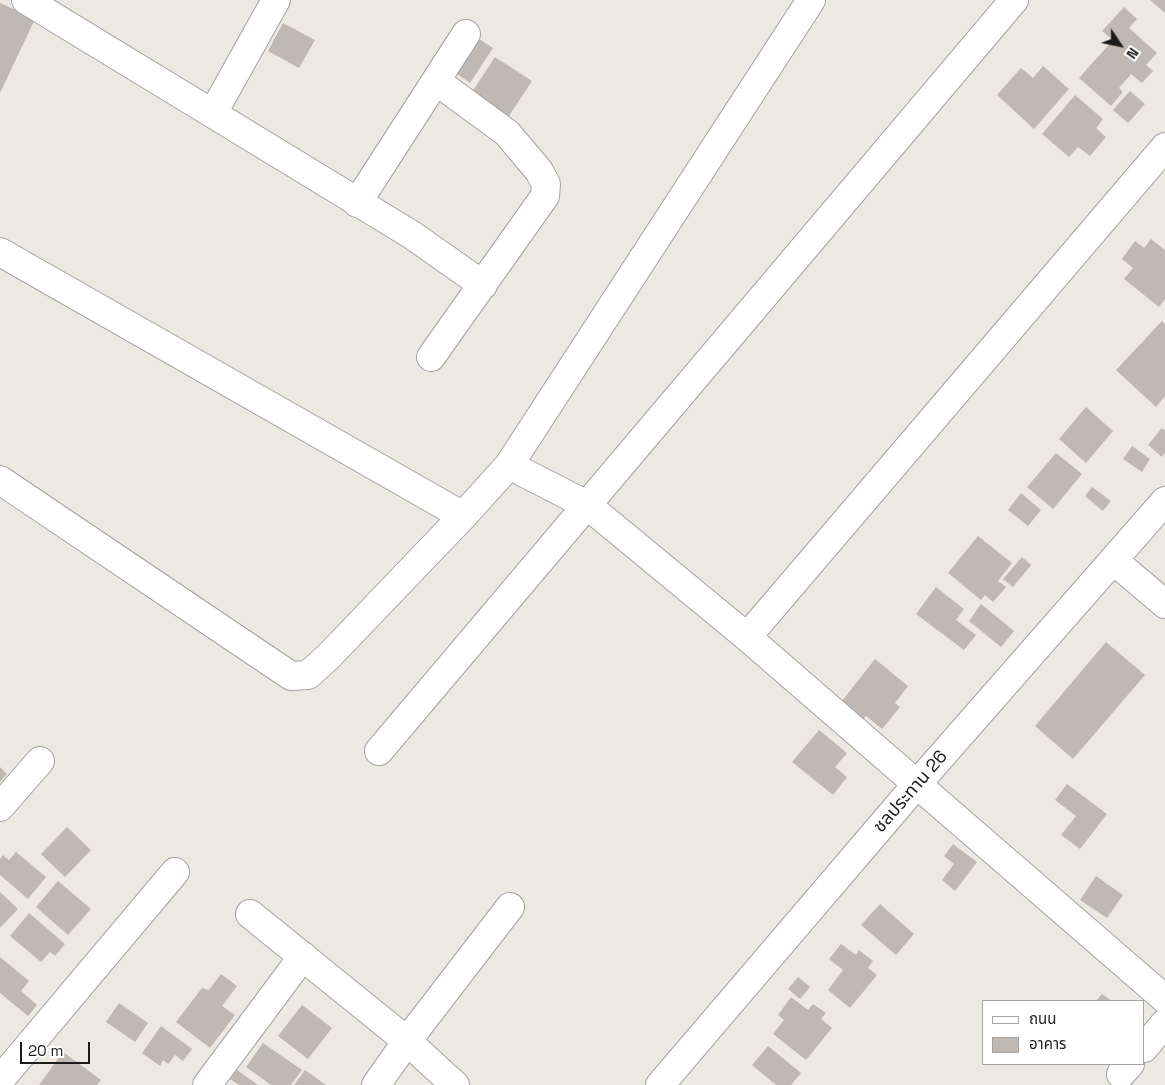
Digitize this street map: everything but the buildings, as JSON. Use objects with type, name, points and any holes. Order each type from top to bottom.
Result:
[{"type":"street","points":[[26,0],[412,235],[482,286]]},
{"type":"street","points":[[213,113],[276,0]]},
{"type":"street","points":[[0,480],[291,676],[308,675],[329,656],[509,465],[811,0]]},
{"type":"street","points":[[379,751],[1014,0]]},
{"type":"street","points":[[357,202],[466,34]]},
{"type":"street","points":[[432,357],[545,196],[546,184],[539,171],[507,133],[436,81]]},
{"type":"street","points":[[747,637],[1165,148]]},
{"type":"street","points":[[0,252],[462,516]]},
{"type":"street","points":[[509,465],[587,505],[747,637],[1165,999]]},
{"type":"street","name":"ชลประทาน 26","points":[[660,1085],[917,784],[1165,501]]},
{"type":"street","points":[[1113,560],[1165,604]]},
{"type":"street","points":[[0,807],[40,761]]},
{"type":"street","points":[[0,1080],[175,872]]},
{"type":"street","points":[[376,1085],[407,1041],[510,906]]},
{"type":"street","points":[[250,914],[407,1041],[455,1085]]},
{"type":"street","points":[[207,1085],[303,956]]},
{"type":"street","points":[[1145,1047],[1165,1023]]}]
